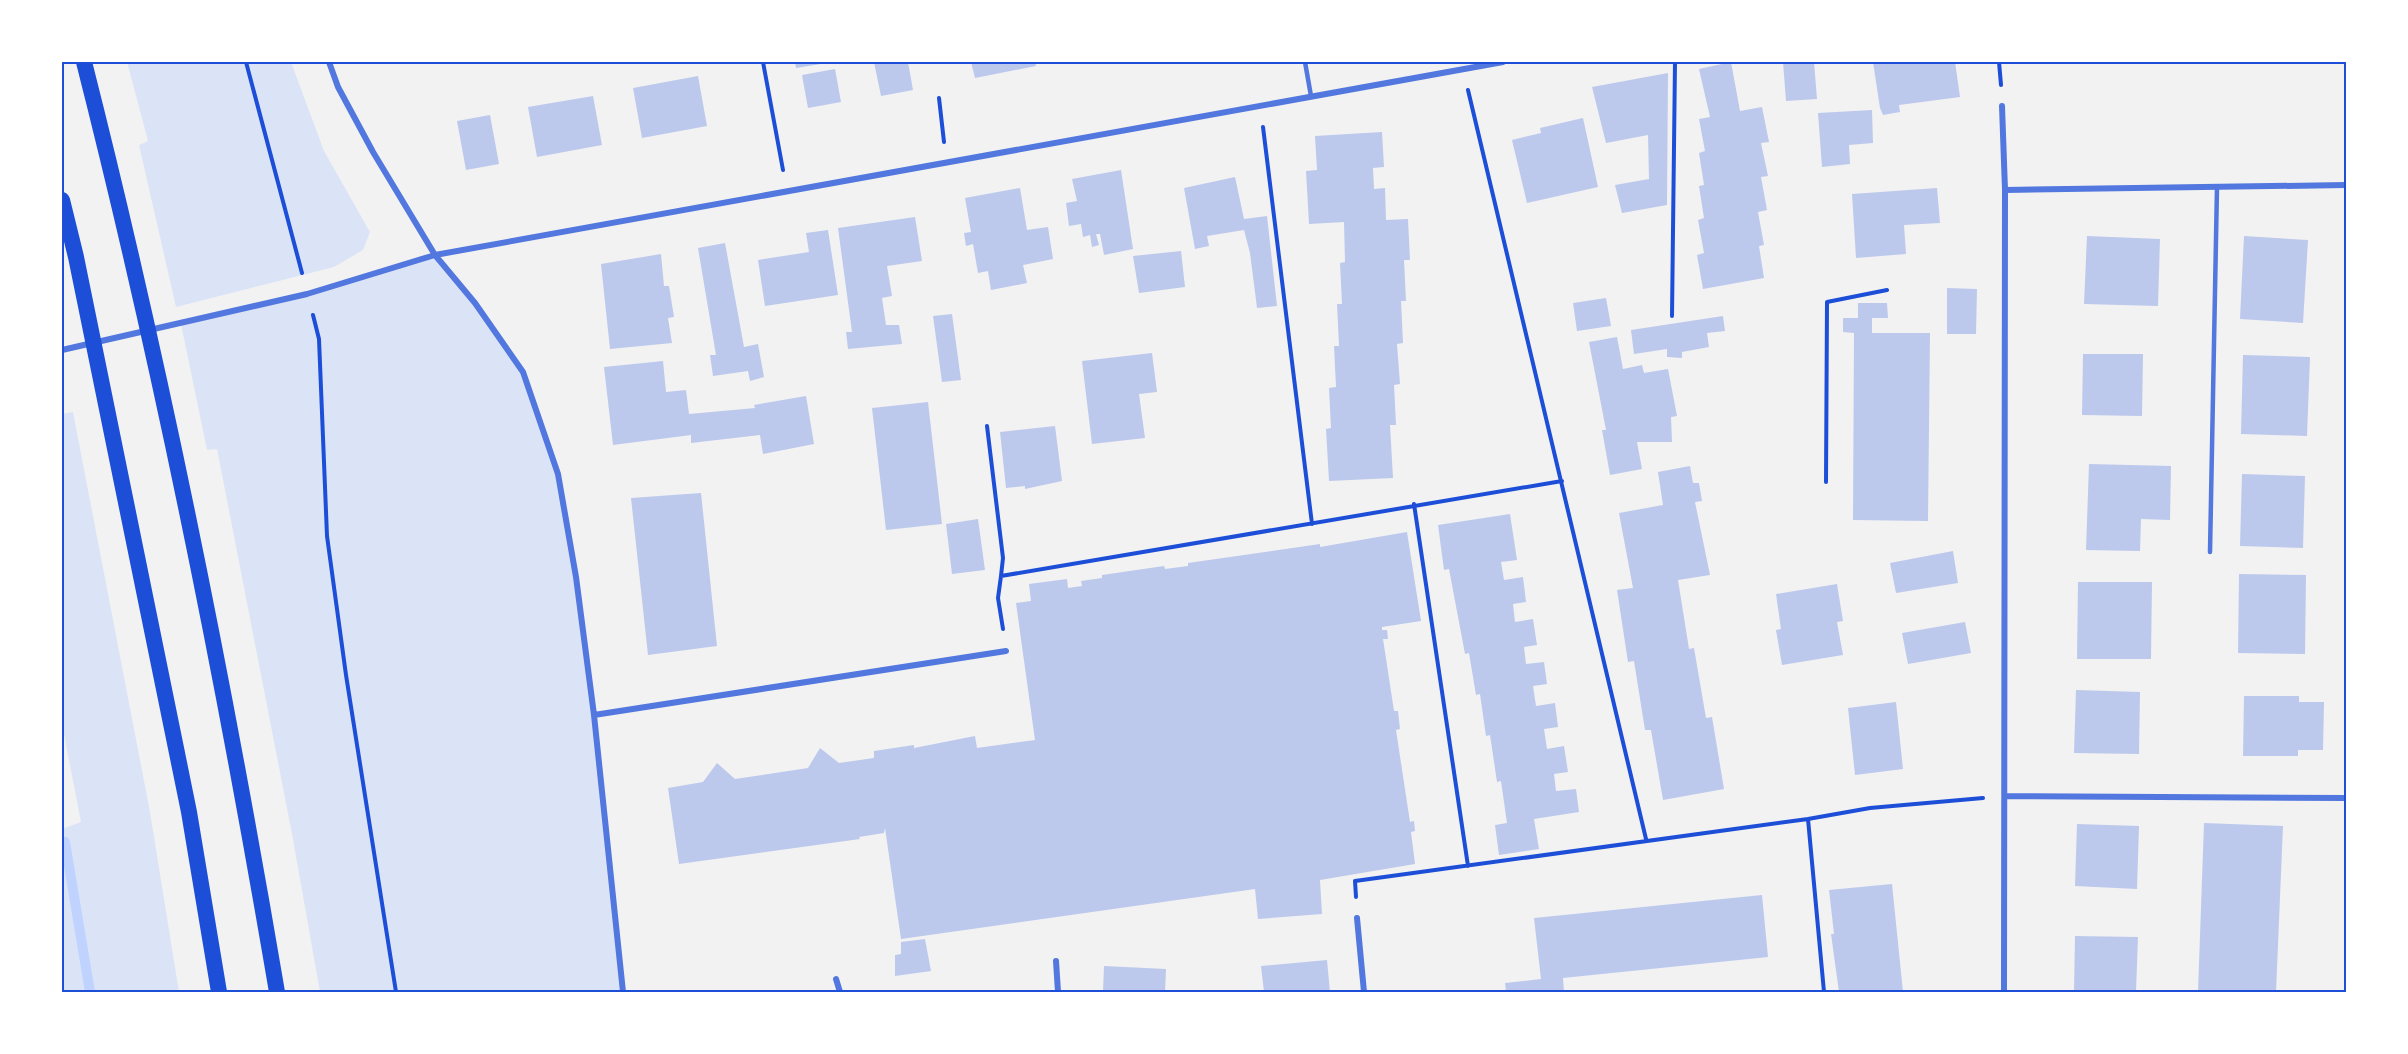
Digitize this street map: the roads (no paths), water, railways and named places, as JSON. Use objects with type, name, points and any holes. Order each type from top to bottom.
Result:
[{"type":"highway","points":[[84,62],[130,244],[165,402],[244,799],[277,993]]},
{"type":"highway","points":[[62,200],[108,408],[189,812],[219,993]]},
{"type":"street","points":[[328,62],[338,87],[372,152],[435,255],[476,303],[523,372],[558,474],[576,577],[594,715],[623,993]]},
{"type":"street","points":[[62,350],[308,294],[435,255],[1503,62]]},
{"type":"street","points":[[2002,106],[2005,190],[2004,993]]},
{"type":"street","points":[[2005,190],[2346,185]]},
{"type":"street","points":[[594,715],[1006,651]]},
{"type":"street","points":[[2005,796],[2346,798]]},
{"type":"street","points":[[1358,918],[1364,993]]},
{"type":"street","points":[[1056,961],[1058,993]]},
{"type":"street","points":[[836,979],[840,993]]},
{"type":"lane","points":[[1305,62],[1311,96]]},
{"type":"lane","points":[[2210,552],[2217,187]]},
{"type":"waterway","points":[[65,842],[90,992]]}]
